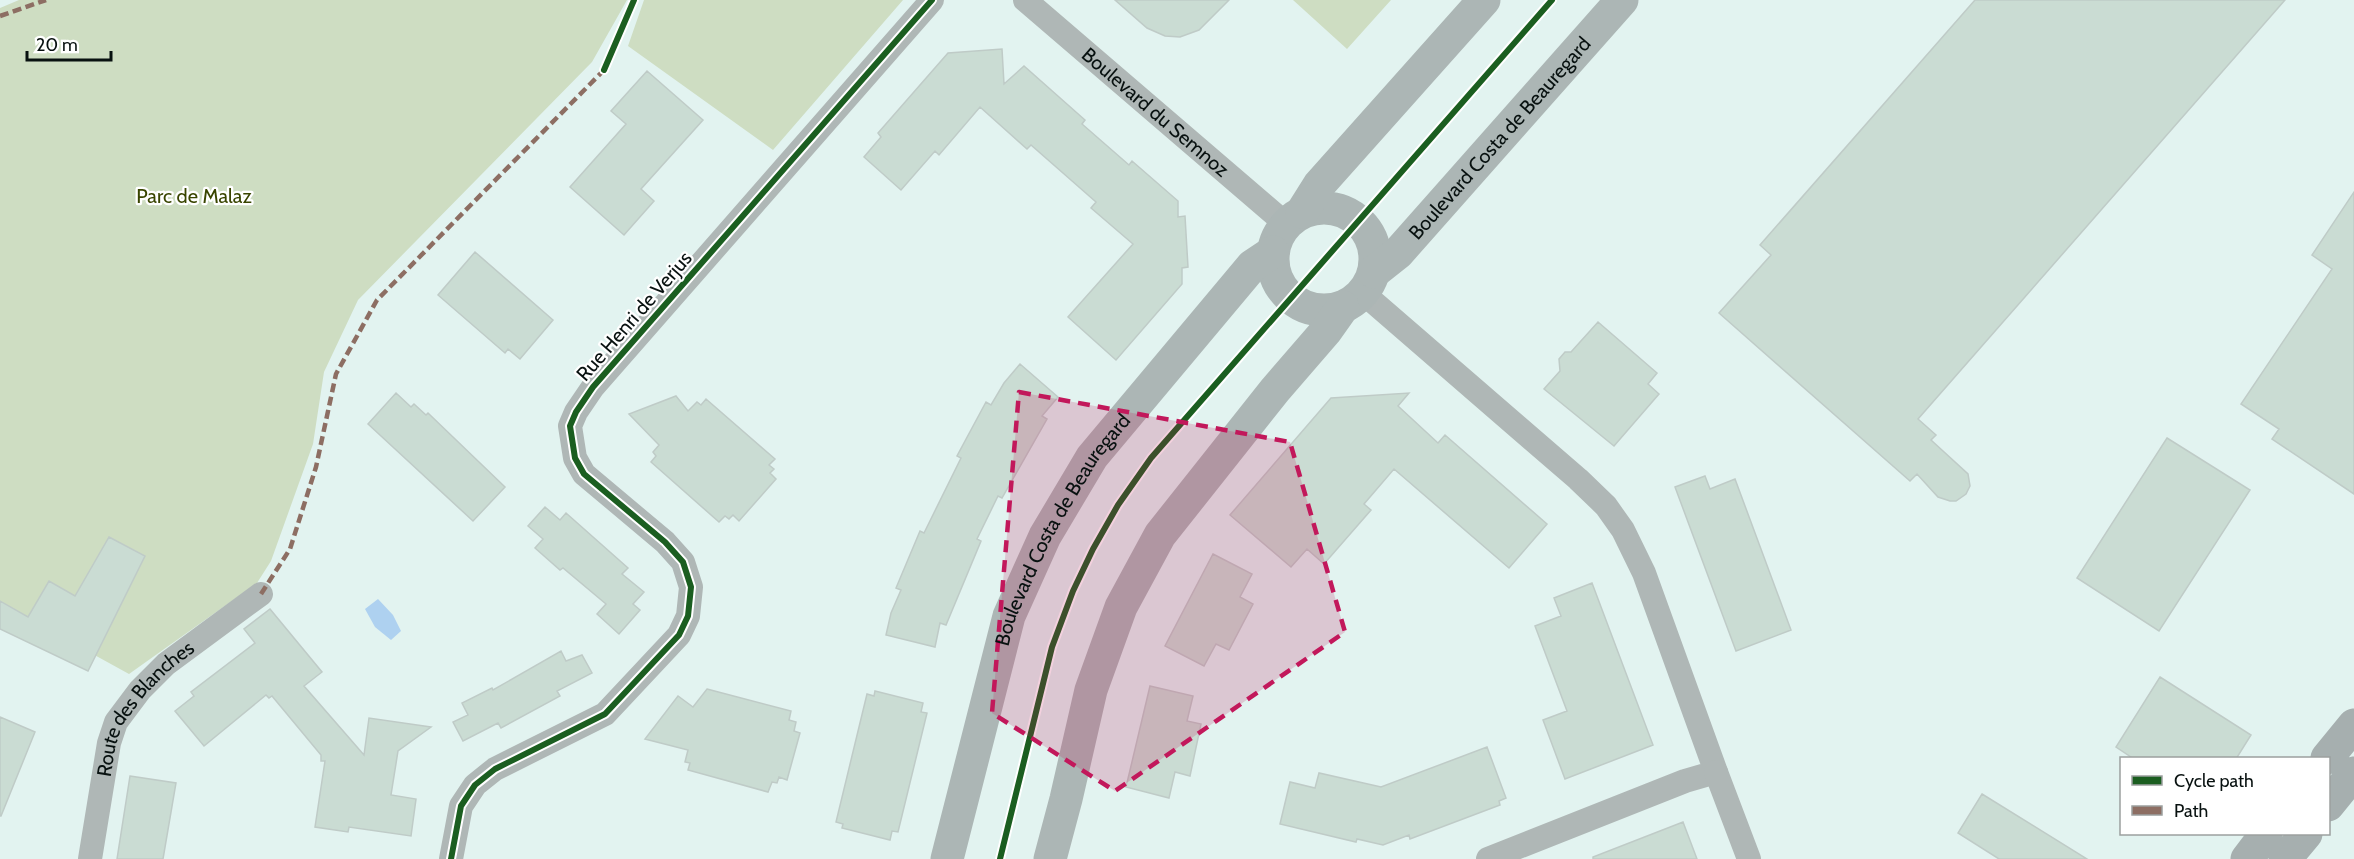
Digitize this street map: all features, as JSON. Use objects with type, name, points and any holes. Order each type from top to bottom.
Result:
[{"type":"main road","points":[[2329,757],[2354,725]]},
{"type":"main road","points":[[2330,803],[2354,773]]},
{"type":"main road","points":[[2247,859],[2265,835]]},
{"type":"main road","points":[[2285,859],[2305,835]]},
{"type":"street","name":"Rue Henri de Verjus","points":[[451,859],[461,807],[475,785],[495,769],[605,714],[679,635],[688,616],[691,587],[683,562],[665,542],[584,474],[575,458],[570,426],[576,412],[593,387],[932,0]]},
{"type":"street","name":"Boulevard du Semnoz","points":[[1025,0],[1287,230]]},
{"type":"street","name":"Boulevard Costa de Beauregard","points":[[947,859],[1009,616],[1045,536],[1092,457],[1252,266],[1287,230],[1319,185],[1484,0]]},
{"type":"street","name":"Boulevard Costa de Beauregard","points":[[1050,859],[1091,690],[1121,607],[1160,535],[1275,390],[1360,291],[1398,253],[1622,0]]},
{"type":"street","name":"Boulevard Costa de Beauregard","points":[[1287,230],[1317,208],[1333,208],[1347,213],[1360,222],[1369,233],[1376,259],[1360,291]]},
{"type":"street","points":[[1287,230],[1273,270],[1280,285],[1291,299],[1316,310],[1330,310],[1360,291],[1520,428],[1606,506],[1623,530],[1644,573],[1749,859]]},
{"type":"street","name":"Route des Blanches","points":[[90,859],[109,743],[116,722],[140,690],[166,664],[261,594]]},
{"type":"street","points":[[1488,859],[1685,781],[1716,772]]},
{"type":"highlighted area","points":[[1019,392],[1290,442],[1345,632],[1115,791],[992,713]]},
{"type":"green space","name":"Parc de Malaz","points":[[19,0],[627,0],[592,62],[358,300],[324,372],[313,444],[271,561],[257,583],[129,674],[0,603],[0,8]]},
{"type":"green space","points":[[644,0],[903,0],[773,150],[628,46]]},
{"type":"green space","points":[[1293,0],[1391,0],[1347,49]]},
{"type":"water","points":[[378,599],[393,615],[401,631],[391,640],[375,627],[365,609]]},
{"type":"building","points":[[1115,0],[1229,0],[1199,30],[1180,37],[1165,36],[1147,28]]},
{"type":"building","points":[[1975,0],[2285,0],[1918,419],[1936,435],[1931,440],[1968,474],[1970,486],[1966,494],[1956,501],[1950,501],[1938,497],[1917,474],[1910,481],[1719,313],[1771,255],[1760,245]]},
{"type":"building","points":[[1002,49],[1004,84],[1024,66],[1085,120],[1082,124],[1129,165],[1132,161],[1178,201],[1178,217],[1185,216],[1188,267],[1182,268],[1182,284],[1116,360],[1068,317],[1133,244],[1091,208],[1096,202],[1031,145],[1027,149],[980,107],[939,155],[935,151],[901,190],[864,157],[881,137],[878,133],[948,53]]},
{"type":"building","points":[[647,71],[703,120],[641,189],[654,201],[624,235],[570,187],[626,124],[611,111]]},
{"type":"building","points":[[2354,192],[2354,494],[2272,439],[2279,429],[2241,404],[2332,269],[2312,255]]},
{"type":"building","points":[[475,252],[553,320],[520,359],[508,349],[505,353],[438,295]]},
{"type":"building","points":[[1598,322],[1657,373],[1648,384],[1659,394],[1614,446],[1544,389],[1560,371],[1559,359],[1565,352],[1571,352]]},
{"type":"building","points":[[1020,364],[1058,397],[1042,416],[1047,419],[1002,498],[998,496],[977,539],[981,541],[946,625],[940,623],[935,647],[886,635],[891,613],[901,590],[896,588],[920,531],[924,533],[961,458],[957,456],[986,402],[991,405],[1004,383]]},
{"type":"building","points":[[396,393],[411,407],[414,404],[426,415],[428,413],[505,487],[473,521],[368,424]]},
{"type":"building","points":[[1409,393],[1398,406],[1438,443],[1445,435],[1547,524],[1509,568],[1394,469],[1364,504],[1371,510],[1324,564],[1307,549],[1291,567],[1230,515],[1331,398]]},
{"type":"building","points":[[676,396],[688,411],[697,402],[701,405],[706,399],[775,459],[769,465],[774,469],[770,473],[776,479],[739,521],[733,515],[729,519],[725,516],[719,522],[651,462],[656,456],[653,452],[659,445],[629,414]]},
{"type":"building","points":[[2167,438],[2250,490],[2159,631],[2077,578]]},
{"type":"building","points":[[1705,476],[1710,489],[1735,479],[1791,630],[1736,651],[1675,487]]},
{"type":"building","points":[[545,507],[560,520],[566,513],[628,568],[622,574],[644,592],[633,604],[640,610],[619,634],[597,614],[606,604],[535,548],[543,539],[528,526]]},
{"type":"building","points":[[109,537],[145,556],[88,671],[0,629],[0,601],[28,617],[49,581],[75,596]]},
{"type":"building","points":[[1213,554],[1252,574],[1240,597],[1253,604],[1229,650],[1216,644],[1204,666],[1165,646]]},
{"type":"building","points":[[1592,583],[1653,745],[1565,779],[1543,720],[1567,711],[1535,626],[1561,616],[1554,598]]},
{"type":"building","points":[[270,609],[322,672],[304,686],[364,755],[369,718],[431,727],[398,751],[391,795],[416,799],[411,836],[349,827],[348,832],[315,827],[325,761],[321,761],[321,755],[272,696],[269,698],[266,695],[204,746],[175,711],[194,696],[191,692],[255,643],[244,629]]},
{"type":"building","points":[[561,651],[566,661],[582,655],[592,673],[557,691],[560,696],[501,728],[498,723],[463,741],[453,722],[468,715],[462,703],[492,688],[493,690]]},
{"type":"building","points":[[2160,677],[2251,735],[2237,757],[2131,757],[2116,747]]},
{"type":"building","points":[[1150,686],[1193,696],[1187,721],[1201,724],[1190,776],[1175,772],[1169,798],[1126,787]]},
{"type":"building","points":[[707,689],[791,711],[789,720],[796,722],[794,731],[800,733],[787,780],[779,777],[777,783],[772,782],[768,792],[688,770],[690,763],[685,762],[688,750],[645,739],[678,696],[693,707]]},
{"type":"building","points":[[875,691],[923,703],[921,712],[927,713],[898,832],[892,831],[890,840],[842,828],[843,824],[836,822],[867,694],[874,696]]},
{"type":"building","points":[[0,717],[35,732],[1,816],[0,816]]},
{"type":"building","points":[[1487,747],[1506,798],[1499,801],[1500,805],[1410,839],[1409,835],[1383,845],[1357,839],[1356,842],[1280,824],[1290,782],[1315,788],[1319,773],[1381,787]]},
{"type":"building","points":[[130,776],[176,783],[163,859],[117,859]]},
{"type":"building","points":[[1982,794],[2087,859],[1999,859],[1958,833]]},
{"type":"building","points":[[1683,822],[1697,859],[1593,859],[1593,857]]},
{"type":"marked path","points":[[0,16],[46,0]]},
{"type":"marked path","points":[[261,594],[290,549],[316,467],[336,374],[377,300],[604,70]]},
{"type":"cycle path","points":[[604,70],[634,0]]},
{"type":"cycle path","points":[[451,859],[461,806],[475,785],[495,769],[605,714],[679,635],[688,616],[691,587],[683,562],[665,542],[584,474],[575,458],[570,426],[576,412],[593,387],[932,0]]},
{"type":"cycle path","points":[[1000,859],[1052,647],[1073,591],[1118,505],[1151,458],[1552,0]]}]
